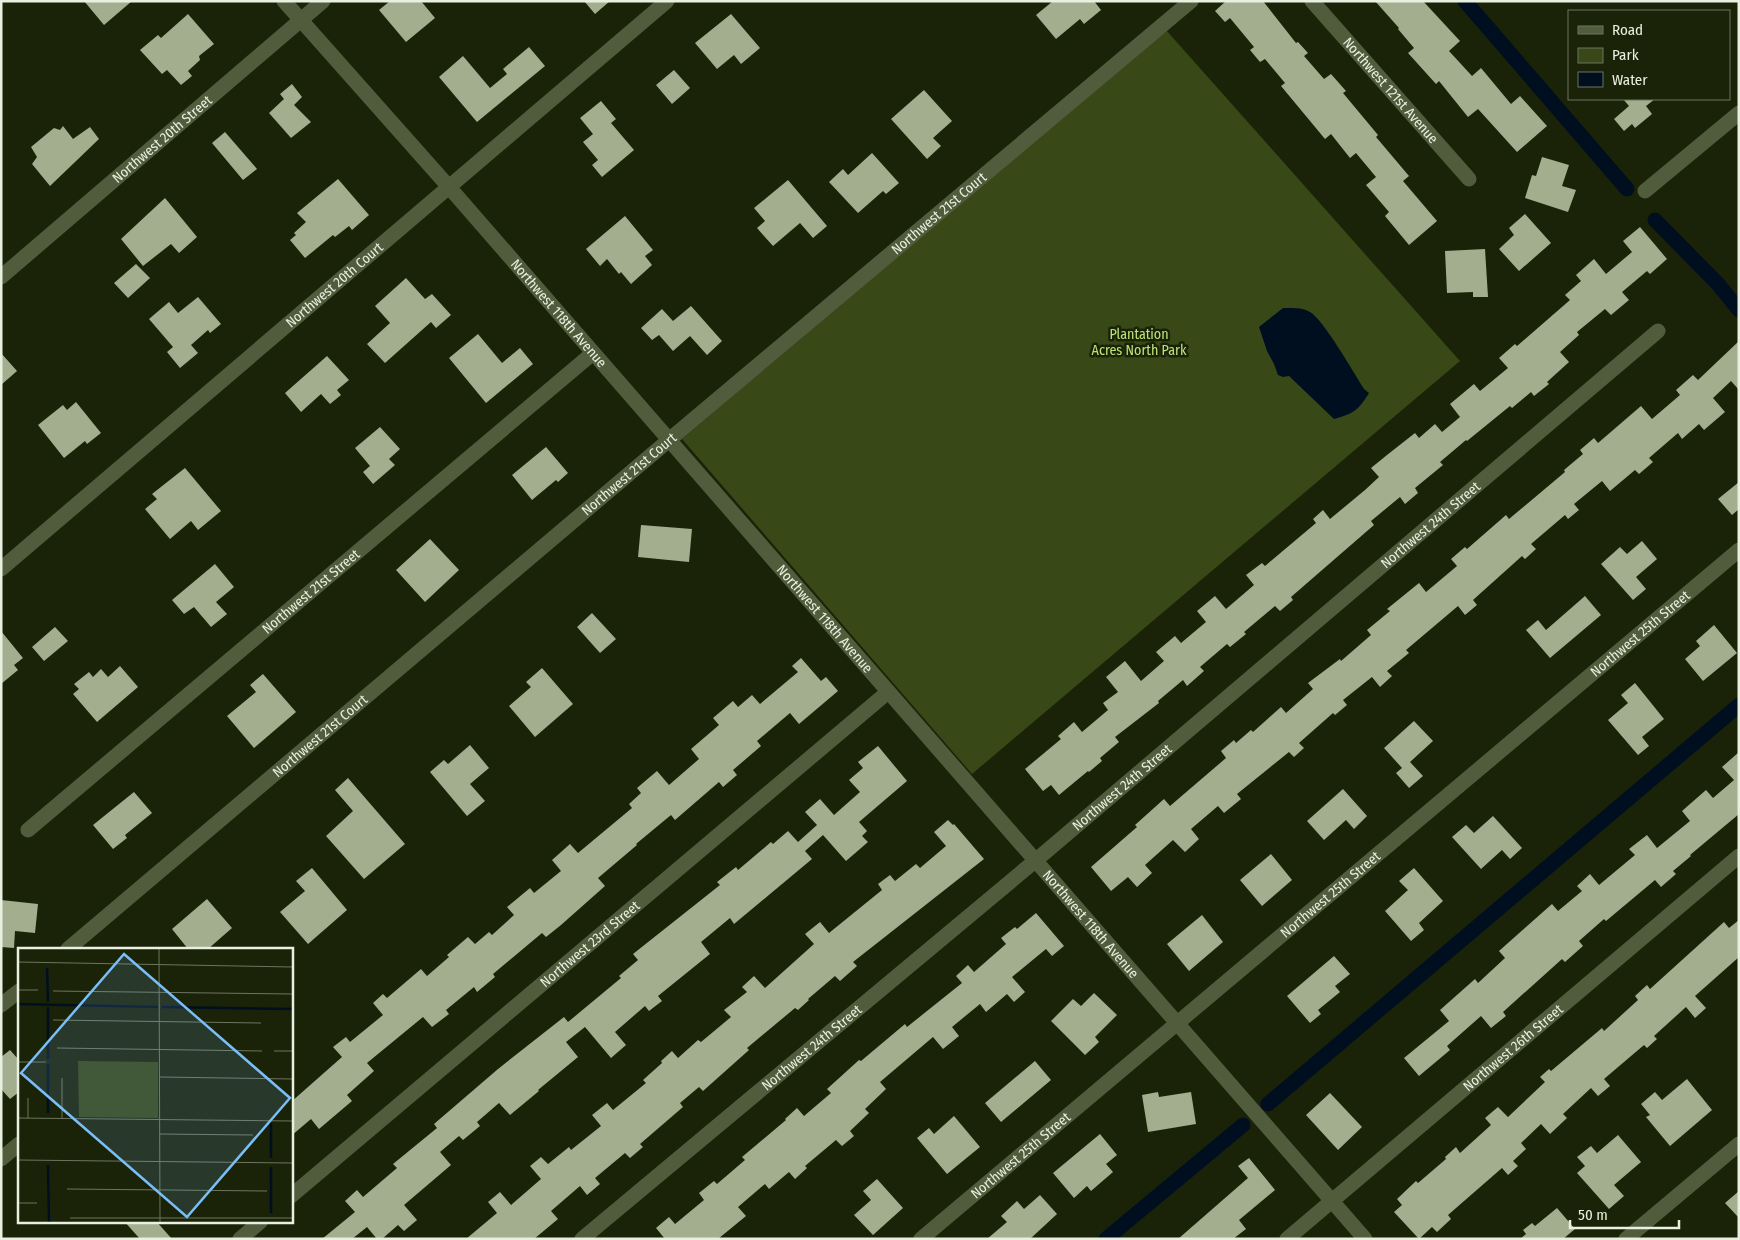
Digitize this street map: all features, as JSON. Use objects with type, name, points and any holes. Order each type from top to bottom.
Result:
[{"type":"street","name":"Northwest 118th Avenue","points":[[284,1],[449,187],[1365,1239]]},
{"type":"street","name":"Northwest 20th Street","points":[[1,277],[323,1]]},
{"type":"street","name":"Northwest 20th Court","points":[[1,569],[667,1]]},
{"type":"street","name":"Northwest 21st Court","points":[[69,948],[669,440],[1192,1]]},
{"type":"street","name":"Northwest 121st Avenue","points":[[1312,1],[1469,178]]},
{"type":"street","points":[[1645,191],[1739,113]]},
{"type":"street","name":"Northwest 24th Street","points":[[582,1239],[1035,861],[1658,331]]},
{"type":"street","name":"Northwest 21st Street","points":[[28,830],[593,353]]},
{"type":"street","name":"Northwest 25th Street","points":[[921,1239],[1739,550]]},
{"type":"street","name":"Northwest 23rd Street","points":[[292,1195],[888,692]]},
{"type":"street","name":"Northwest 26th Street","points":[[1287,1239],[1739,856]]},
{"type":"street","points":[[1,1005],[18,992]]},
{"type":"street","points":[[1626,1239],[1739,1144]]},
{"type":"street","points":[[1,1159],[18,1145]]},
{"type":"street","points":[[240,1239],[260,1222]]},
{"type":"green space","name":"Plantation Acres North Park","points":[[1166,30],[1460,361],[972,774],[682,439]]},
{"type":"water","points":[[1283,308],[1307,310],[1323,325],[1364,389],[1369,393],[1362,404],[1355,410],[1334,419],[1289,376],[1283,377],[1278,375],[1259,327]]},
{"type":"building","points":[[84,1],[132,1],[104,25]]},
{"type":"building","points":[[390,1],[421,1],[435,18],[406,42],[379,10]]},
{"type":"building","points":[[584,1],[610,1],[595,14]]},
{"type":"building","points":[[1053,1],[1094,1],[1101,10],[1084,24],[1080,19],[1056,39],[1036,15]]},
{"type":"building","points":[[1226,1],[1263,1],[1296,43],[1298,42],[1308,53],[1304,56],[1324,79],[1331,74],[1346,91],[1343,93],[1378,135],[1376,137],[1409,176],[1403,181],[1437,221],[1409,245],[1385,216],[1389,212],[1366,185],[1376,177],[1356,153],[1350,158],[1331,134],[1325,139],[1281,86],[1285,83],[1265,59],[1260,62],[1250,50],[1254,47],[1230,18],[1225,22],[1215,11]]},
{"type":"building","points":[[1375,1],[1423,1],[1460,41],[1449,51],[1472,76],[1481,68],[1511,104],[1520,96],[1547,126],[1517,152],[1478,109],[1468,117],[1439,81],[1436,84],[1408,53],[1414,48]]},
{"type":"building","points":[[188,14],[214,44],[199,56],[200,60],[188,71],[192,76],[181,85],[167,70],[162,74],[140,50],[158,35],[161,38]]},
{"type":"building","points":[[731,14],[760,48],[741,64],[734,55],[717,69],[695,43]]},
{"type":"building","points":[[529,47],[545,66],[477,122],[439,77],[463,56],[490,88],[507,74],[503,69]]},
{"type":"building","points":[[674,70],[690,88],[672,104],[656,85]]},
{"type":"building","points":[[292,84],[302,97],[294,105],[311,122],[291,138],[269,113],[284,99],[280,94]]},
{"type":"building","points":[[924,90],[952,121],[933,138],[941,146],[927,159],[891,119]]},
{"type":"building","points":[[1624,100],[1654,100],[1646,106],[1652,114],[1635,128],[1632,124],[1624,131],[1614,119],[1629,106]]},
{"type":"building","points":[[601,101],[616,119],[611,123],[634,150],[602,177],[592,165],[598,160],[583,142],[593,134],[580,118]]},
{"type":"building","points":[[63,126],[73,139],[90,127],[99,139],[50,186],[32,164],[37,157],[31,147],[54,128],[60,130]]},
{"type":"building","points":[[225,132],[257,169],[243,180],[212,143]]},
{"type":"building","points":[[872,153],[899,183],[886,194],[883,191],[858,213],[829,182],[843,169],[848,175]]},
{"type":"building","points":[[1542,157],[1569,165],[1562,186],[1576,190],[1568,212],[1525,198],[1532,175],[1536,176]]},
{"type":"building","points":[[338,179],[369,215],[352,230],[349,226],[335,237],[333,235],[305,258],[290,240],[296,235],[294,233],[306,222],[297,213]]},
{"type":"building","points":[[788,180],[827,226],[813,238],[800,223],[773,246],[757,228],[765,221],[754,208]]},
{"type":"building","points":[[165,198],[197,237],[179,253],[171,244],[143,266],[121,239]]},
{"type":"building","points":[[1525,214],[1551,243],[1519,271],[1499,249],[1514,235],[1509,228]]},
{"type":"building","points":[[625,216],[653,250],[645,256],[652,265],[631,284],[621,272],[619,274],[607,259],[600,266],[586,249]]},
{"type":"building","points":[[1640,227],[1667,259],[1650,274],[1647,271],[1622,292],[1629,300],[1611,315],[1605,309],[1577,332],[1579,335],[1560,352],[1569,362],[1547,382],[1549,384],[1534,396],[1531,392],[1512,408],[1510,406],[1466,440],[1440,462],[1443,465],[1415,488],[1418,493],[1405,504],[1400,497],[1371,521],[1374,525],[1291,597],[1293,600],[1280,611],[1275,606],[1244,632],[1246,634],[1230,647],[1227,644],[1200,667],[1204,671],[1187,686],[1183,680],[1158,701],[1159,703],[1115,737],[1119,742],[1100,758],[1102,761],[1089,772],[1059,795],[1051,785],[1043,791],[1025,769],[1061,739],[1058,736],[1074,722],[1082,732],[1108,710],[1103,703],[1118,692],[1106,677],[1125,661],[1141,681],[1164,661],[1156,652],[1175,636],[1181,643],[1206,622],[1197,611],[1215,596],[1226,609],[1254,585],[1246,575],[1262,563],[1265,566],[1316,523],[1313,519],[1323,510],[1330,519],[1379,477],[1371,468],[1415,433],[1419,438],[1435,424],[1442,432],[1460,417],[1450,404],[1474,384],[1480,391],[1508,368],[1499,358],[1515,344],[1517,346],[1570,300],[1565,295],[1581,281],[1576,275],[1594,259],[1606,274],[1632,252],[1623,241]]},
{"type":"building","points":[[1485,249],[1488,297],[1473,297],[1473,292],[1447,293],[1445,251]]},
{"type":"building","points":[[136,264],[150,278],[128,298],[114,283]]},
{"type":"building","points":[[406,278],[425,299],[432,294],[451,315],[436,328],[431,322],[385,363],[367,344],[390,323],[375,306]]},
{"type":"building","points":[[198,297],[221,324],[210,333],[208,330],[191,345],[198,353],[180,368],[167,352],[173,347],[149,319],[169,302],[178,313]]},
{"type":"building","points":[[691,306],[722,341],[707,355],[690,336],[673,351],[659,335],[652,340],[641,328],[662,309],[673,321]]},
{"type":"building","points":[[478,334],[502,363],[520,348],[533,364],[486,403],[449,358]]},
{"type":"building","points":[[1739,341],[1739,390],[1731,381],[1713,398],[1725,412],[1704,430],[1699,424],[1682,439],[1678,433],[1649,458],[1653,462],[1639,474],[1635,470],[1610,491],[1602,481],[1574,504],[1579,510],[1568,519],[1565,515],[1531,544],[1536,549],[1525,559],[1522,556],[1473,600],[1477,605],[1465,615],[1458,606],[1406,650],[1409,653],[1387,671],[1392,676],[1380,687],[1372,677],[1343,700],[1347,705],[1335,715],[1333,713],[1299,743],[1304,748],[1294,757],[1289,752],[1237,794],[1241,799],[1224,813],[1218,806],[1191,829],[1199,839],[1185,852],[1173,840],[1145,865],[1152,873],[1137,887],[1128,877],[1111,891],[1091,867],[1137,827],[1135,825],[1164,799],[1170,806],[1226,758],[1221,751],[1234,740],[1236,743],[1251,730],[1253,732],[1281,707],[1286,713],[1313,689],[1308,683],[1340,659],[1341,661],[1371,635],[1367,630],[1390,611],[1387,609],[1419,583],[1426,592],[1457,566],[1451,559],[1465,547],[1467,549],[1506,515],[1509,519],[1565,472],[1564,470],[1583,454],[1580,450],[1594,438],[1598,443],[1641,406],[1652,419],[1680,395],[1676,390],[1693,375],[1698,380]]},
{"type":"building","points":[[1,353],[17,371],[1,385]]},
{"type":"building","points":[[327,356],[349,380],[337,390],[341,395],[330,404],[321,394],[301,412],[285,393]]},
{"type":"building","points":[[76,402],[101,433],[87,444],[85,441],[64,458],[38,425],[63,405],[67,410]]},
{"type":"building","points":[[380,427],[400,449],[389,459],[395,465],[373,484],[363,472],[370,466],[355,448]]},
{"type":"building","points":[[546,447],[568,473],[558,482],[556,480],[532,500],[512,475]]},
{"type":"building","points":[[185,468],[221,511],[198,530],[191,521],[170,539],[145,509],[157,499],[152,494]]},
{"type":"building","points":[[1739,482],[1739,509],[1732,515],[1718,499]]},
{"type":"building","points":[[641,525],[692,529],[689,562],[638,557]]},
{"type":"building","points":[[430,539],[459,570],[425,602],[396,570]]},
{"type":"building","points":[[1642,541],[1657,559],[1636,577],[1646,589],[1633,600],[1601,564],[1620,547],[1627,554]]},
{"type":"building","points":[[215,564],[234,587],[216,602],[227,614],[211,627],[194,607],[184,614],[172,600]]},
{"type":"building","points":[[1585,596],[1601,615],[1550,658],[1526,630],[1538,620],[1546,630]]},
{"type":"building","points":[[592,613],[616,639],[600,653],[577,627]]},
{"type":"building","points":[[1714,625],[1737,653],[1703,681],[1685,659],[1700,646],[1696,641]]},
{"type":"building","points":[[55,627],[68,641],[44,661],[32,647]]},
{"type":"building","points":[[1,631],[23,658],[14,665],[18,670],[1,684]]},
{"type":"building","points":[[801,658],[821,681],[826,677],[838,691],[799,724],[790,713],[757,741],[761,746],[733,770],[737,775],[723,787],[719,782],[675,820],[671,815],[636,844],[598,878],[605,886],[561,925],[546,937],[542,933],[493,974],[495,977],[477,992],[474,987],[446,1010],[449,1014],[432,1027],[423,1017],[367,1063],[374,1071],[347,1095],[352,1101],[319,1129],[311,1119],[292,1135],[292,1101],[342,1057],[333,1047],[346,1037],[350,1042],[383,1015],[373,1003],[383,994],[387,998],[421,969],[427,976],[468,937],[475,944],[489,932],[492,935],[514,915],[507,907],[530,888],[534,893],[561,871],[552,860],[570,844],[578,853],[632,808],[629,804],[641,793],[637,788],[657,771],[669,785],[699,759],[691,749],[719,725],[713,718],[733,701],[738,707],[752,695],[760,704],[798,672],[792,666]]},
{"type":"building","points":[[120,666],[138,687],[97,722],[73,694],[79,689],[74,684],[89,672],[93,677],[101,669],[108,677]]},
{"type":"building","points":[[542,668],[573,704],[535,737],[509,706],[531,687],[526,682]]},
{"type":"building","points":[[263,674],[296,712],[254,748],[227,716],[256,692],[250,685]]},
{"type":"building","points":[[1635,683],[1664,719],[1642,737],[1649,746],[1638,755],[1608,720],[1628,703],[1621,695]]},
{"type":"building","points":[[1414,721],[1433,741],[1410,762],[1423,776],[1409,788],[1396,773],[1402,768],[1384,748]]},
{"type":"building","points":[[470,745],[489,768],[470,784],[485,801],[467,816],[430,772],[444,760],[448,764]]},
{"type":"building","points":[[878,746],[907,781],[859,822],[867,831],[862,836],[868,842],[846,861],[823,835],[805,851],[812,859],[734,924],[730,918],[701,942],[710,954],[658,996],[662,1001],[649,1011],[645,1006],[615,1032],[626,1045],[611,1058],[585,1027],[566,1042],[578,1057],[510,1115],[499,1103],[477,1122],[480,1126],[463,1140],[459,1136],[440,1152],[451,1165],[404,1205],[417,1220],[404,1231],[398,1225],[382,1239],[377,1239],[367,1227],[352,1239],[322,1239],[355,1212],[345,1201],[357,1190],[363,1197],[397,1168],[393,1164],[437,1128],[434,1124],[498,1069],[564,1017],[568,1022],[621,978],[619,976],[638,960],[633,954],[720,885],[717,882],[736,867],[738,870],[771,842],[773,844],[788,831],[798,842],[817,825],[805,812],[820,799],[834,815],[860,792],[849,780],[863,768],[858,762]]},
{"type":"building","points":[[1739,752],[1739,814],[1690,855],[1673,871],[1676,874],[1661,887],[1655,880],[1606,921],[1604,919],[1579,941],[1583,946],[1565,962],[1562,959],[1503,1012],[1506,1016],[1491,1028],[1481,1016],[1447,1046],[1450,1050],[1419,1076],[1404,1058],[1449,1021],[1440,1010],[1475,979],[1478,983],[1505,958],[1499,951],[1552,904],[1558,911],[1582,891],[1577,886],[1590,874],[1599,885],[1635,855],[1629,849],[1647,835],[1657,848],[1690,821],[1682,811],[1706,790],[1713,798],[1734,780],[1722,767]]},
{"type":"building","points":[[348,778],[405,844],[364,879],[326,836],[353,811],[335,790]]},
{"type":"building","points":[[1343,789],[1367,816],[1354,829],[1346,820],[1324,840],[1307,821]]},
{"type":"building","points":[[134,792],[152,813],[125,835],[127,838],[113,849],[93,825]]},
{"type":"building","points":[[1493,816],[1522,848],[1510,859],[1502,850],[1481,869],[1452,837],[1466,825],[1474,833]]},
{"type":"building","points":[[948,820],[954,824],[984,859],[853,962],[857,966],[840,981],[835,976],[798,1010],[795,1008],[747,1048],[749,1050],[703,1091],[699,1087],[680,1103],[683,1107],[640,1144],[643,1147],[630,1158],[625,1153],[595,1178],[600,1184],[587,1195],[580,1186],[551,1211],[558,1219],[534,1239],[466,1239],[497,1213],[488,1202],[500,1192],[511,1205],[541,1179],[530,1166],[541,1157],[548,1164],[569,1147],[571,1150],[601,1126],[592,1115],[607,1103],[613,1110],[646,1083],[643,1080],[672,1051],[678,1058],[698,1040],[701,1042],[731,1017],[724,1010],[747,992],[742,987],[754,976],[765,988],[814,944],[805,934],[820,922],[829,933],[882,890],[878,884],[890,875],[895,881],[916,864],[920,868],[946,846],[934,832]]},
{"type":"building","points":[[1271,854],[1292,880],[1262,906],[1240,880]]},
{"type":"building","points":[[312,868],[347,910],[308,944],[280,912],[305,891],[296,881]]},
{"type":"building","points":[[1414,868],[1443,901],[1419,923],[1424,930],[1411,941],[1385,911],[1408,890],[1399,881]]},
{"type":"building","points":[[207,899],[232,928],[209,948],[187,948],[172,929]]},
{"type":"building","points":[[1,900],[38,904],[35,933],[15,931],[14,948],[1,947]]},
{"type":"building","points":[[1036,913],[1064,946],[1052,956],[1046,949],[1012,977],[1025,992],[1014,1002],[1007,994],[986,1012],[980,1004],[952,1027],[959,1036],[943,1049],[933,1037],[880,1082],[886,1089],[865,1109],[869,1113],[850,1131],[854,1136],[842,1146],[836,1140],[805,1166],[807,1168],[795,1179],[789,1172],[769,1189],[765,1184],[738,1207],[746,1216],[718,1239],[665,1239],[656,1228],[669,1217],[675,1224],[704,1200],[699,1193],[714,1181],[717,1184],[745,1160],[742,1157],[786,1120],[797,1108],[804,1116],[831,1093],[827,1089],[859,1060],[861,1061],[905,1024],[907,1027],[962,983],[956,976],[968,965],[974,972],[1006,944],[1001,938],[1015,927],[1017,929]]},
{"type":"building","points":[[1202,915],[1223,942],[1189,971],[1167,944]]},
{"type":"building","points":[[1739,920],[1739,957],[1695,996],[1706,1008],[1695,1018],[1686,1007],[1654,1036],[1657,1039],[1647,1048],[1644,1045],[1604,1079],[1610,1086],[1598,1096],[1591,1088],[1563,1114],[1567,1118],[1550,1134],[1541,1124],[1521,1143],[1526,1149],[1513,1161],[1518,1166],[1508,1175],[1502,1168],[1448,1215],[1451,1219],[1437,1232],[1432,1227],[1419,1239],[1394,1212],[1402,1205],[1397,1199],[1416,1181],[1418,1183],[1446,1159],[1445,1157],[1456,1147],[1460,1153],[1491,1125],[1485,1118],[1498,1107],[1508,1117],[1545,1082],[1540,1077],[1549,1069],[1551,1071],[1602,1028],[1604,1031],[1638,1000],[1635,996],[1647,985],[1650,989],[1724,922],[1729,928]]},
{"type":"building","points":[[1334,956],[1350,974],[1335,986],[1340,992],[1318,1010],[1321,1014],[1310,1023],[1287,996]]},
{"type":"building","points":[[1094,993],[1117,1015],[1095,1037],[1099,1042],[1085,1055],[1051,1021],[1073,999],[1081,1006]]},
{"type":"building","points":[[10,1050],[18,1059],[18,1093],[10,1099],[1,1089],[1,1057]]},
{"type":"building","points":[[1035,1061],[1051,1080],[1001,1122],[985,1103]]},
{"type":"building","points":[[1687,1079],[1712,1110],[1670,1146],[1646,1117],[1650,1115],[1641,1104],[1655,1092],[1662,1100]]},
{"type":"building","points":[[1158,1092],[1159,1097],[1191,1092],[1196,1124],[1148,1132],[1142,1095]]},
{"type":"building","points":[[1330,1093],[1362,1127],[1338,1150],[1306,1115]]},
{"type":"building","points":[[954,1116],[980,1147],[947,1174],[917,1138],[929,1128],[934,1134]]},
{"type":"building","points":[[1100,1134],[1117,1155],[1106,1164],[1113,1172],[1091,1191],[1087,1186],[1074,1198],[1053,1173]]},
{"type":"building","points":[[1618,1135],[1641,1162],[1614,1185],[1624,1196],[1609,1209],[1577,1173],[1585,1166],[1577,1157],[1591,1146],[1597,1153]]},
{"type":"building","points":[[1249,1158],[1275,1190],[1239,1220],[1246,1229],[1233,1239],[1178,1239],[1248,1178],[1238,1166]]},
{"type":"building","points":[[877,1179],[903,1208],[873,1235],[854,1215],[871,1200],[863,1191]]},
{"type":"building","points":[[1739,1191],[1739,1218],[1725,1203]]},
{"type":"building","points":[[1040,1195],[1057,1214],[1030,1239],[987,1239],[1007,1222],[1001,1216],[1017,1201],[1024,1209]]},
{"type":"building","points":[[1557,1208],[1575,1229],[1563,1239],[1520,1239],[1526,1234],[1523,1230],[1532,1223],[1535,1226]]},
{"type":"building","points":[[125,1222],[157,1222],[172,1239],[140,1239]]},
{"type":"waterway","points":[[1465,1],[1627,189]]},
{"type":"waterway","points":[[1655,220],[1718,284],[1739,310]]},
{"type":"waterway","points":[[1268,1104],[1739,705]]},
{"type":"waterway","points":[[1106,1239],[1243,1125]]}]
